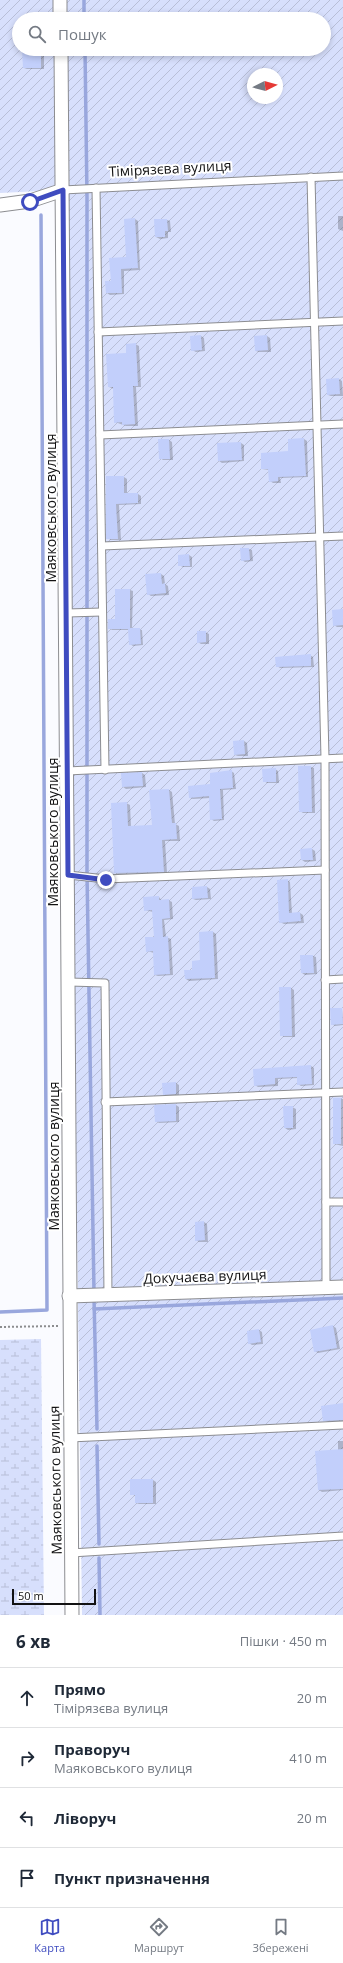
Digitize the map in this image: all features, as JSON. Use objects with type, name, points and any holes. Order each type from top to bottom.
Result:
[{"type":"street","points":[[60,0],[60,12]]},
{"type":"street","name":"Маяковського вулиця","points":[[61,56],[68,875],[74,983],[69,1296],[72,1615]]},
{"type":"street","name":"Тімірязєва вулиця","points":[[0,205],[30,202],[63,190]]},
{"type":"street","name":"Докучаєва вулиця","points":[[69,1296],[343,1287]]},
{"type":"lane","name":"Тімірязєва вулиця","points":[[63,190],[343,176]]},
{"type":"lane","points":[[311,177],[325,758],[326,1287]]},
{"type":"lane","points":[[96,188],[105,770]]},
{"type":"lane","points":[[98,332],[343,321]]},
{"type":"lane","points":[[100,435],[343,424]]},
{"type":"lane","points":[[102,546],[343,536]]},
{"type":"lane","points":[[66,613],[102,612]]},
{"type":"lane","points":[[68,771],[343,758]]},
{"type":"lane","points":[[68,875],[106,880],[325,870]]},
{"type":"lane","points":[[325,980],[343,979]]},
{"type":"lane","points":[[74,983],[105,983],[105,1296]]},
{"type":"lane","points":[[105,1102],[343,1092]]},
{"type":"lane","points":[[326,1202],[343,1202]]},
{"type":"lane","points":[[70,1438],[343,1425]]},
{"type":"lane","points":[[71,1552],[343,1536]]},
{"type":"path","points":[[0,1327],[69,1326]]},
{"type":"green space","points":[[0,0],[59,0],[59,12],[12,12],[12,56],[59,56],[61,190],[0,193]]},
{"type":"green space","points":[[61,0],[343,0],[343,1615],[82,1615],[62,56],[331,56],[331,12],[62,12]]},
{"type":"green space","points":[[41,1339],[44,1615],[0,1615],[0,1340]]},
{"type":"building","points":[[22,56],[41,56],[41,68],[23,68]]},
{"type":"building","points":[[135,218],[138,268],[121,269],[122,293],[106,293],[105,281],[111,281],[109,258],[126,257],[124,219]]},
{"type":"building","points":[[154,219],[167,219],[168,231],[165,231],[165,237],[155,237]]},
{"type":"building","points":[[201,335],[202,350],[191,351],[190,336]]},
{"type":"building","points":[[267,335],[268,350],[255,351],[254,336]]},
{"type":"building","points":[[136,343],[138,386],[133,386],[135,424],[122,425],[122,422],[114,423],[113,387],[108,387],[106,354],[126,353],[126,344]]},
{"type":"building","points":[[339,378],[340,394],[327,395],[326,379]]},
{"type":"building","points":[[304,438],[306,476],[278,477],[278,481],[269,482],[268,469],[261,469],[261,453],[288,451],[288,439]]},
{"type":"building","points":[[158,439],[169,439],[170,459],[159,459]]},
{"type":"building","points":[[241,442],[242,460],[218,461],[217,443]]},
{"type":"building","points":[[106,476],[124,476],[124,493],[138,493],[138,503],[116,504],[118,539],[106,539]]},
{"type":"building","points":[[240,548],[249,548],[250,560],[241,561]]},
{"type":"building","points":[[189,554],[190,566],[178,566],[178,555]]},
{"type":"building","points":[[161,573],[162,584],[165,583],[166,593],[147,595],[145,574]]},
{"type":"building","points":[[115,589],[130,589],[130,628],[140,628],[141,644],[129,645],[128,629],[108,629],[108,619],[115,619]]},
{"type":"building","points":[[343,609],[343,625],[333,626],[332,610]]},
{"type":"building","points":[[197,631],[206,631],[206,642],[197,643]]},
{"type":"building","points":[[311,654],[311,666],[276,667],[275,657]]},
{"type":"building","points":[[244,740],[245,754],[234,755],[233,741]]},
{"type":"building","points":[[298,766],[311,766],[312,812],[299,812]]},
{"type":"building","points":[[276,768],[276,782],[263,782],[262,769]]},
{"type":"building","points":[[232,770],[233,788],[220,789],[222,819],[210,820],[209,796],[189,798],[188,786],[210,784],[210,773]]},
{"type":"building","points":[[142,772],[143,786],[122,787],[121,773]]},
{"type":"building","points":[[169,789],[172,823],[176,823],[177,839],[162,840],[164,872],[114,873],[111,803],[127,802],[128,826],[152,825],[149,790]]},
{"type":"building","points":[[312,848],[313,860],[301,860],[300,849]]},
{"type":"building","points":[[288,879],[289,913],[300,912],[301,921],[279,923],[277,880]]},
{"type":"building","points":[[207,886],[208,898],[192,899],[192,887]]},
{"type":"building","points":[[159,896],[159,900],[169,899],[170,918],[162,919],[163,937],[168,936],[170,974],[154,975],[153,951],[146,952],[145,937],[154,937],[152,910],[144,911],[143,897]]},
{"type":"building","points":[[213,931],[215,978],[185,979],[184,970],[192,970],[192,961],[200,960],[199,932]]},
{"type":"building","points":[[300,955],[313,955],[314,973],[301,973]]},
{"type":"building","points":[[279,987],[291,987],[292,1036],[280,1036]]},
{"type":"building","points":[[330,1008],[342,1008],[343,1024],[331,1025]]},
{"type":"building","points":[[311,1065],[312,1084],[297,1085],[297,1077],[275,1078],[275,1084],[254,1086],[253,1069]]},
{"type":"building","points":[[176,1082],[176,1094],[163,1095],[162,1083]]},
{"type":"building","points":[[333,1098],[341,1098],[341,1144],[333,1144]]},
{"type":"building","points":[[176,1104],[176,1121],[155,1122],[154,1105]]},
{"type":"building","points":[[283,1106],[293,1106],[293,1128],[284,1128]]},
{"type":"building","points":[[204,1221],[205,1240],[195,1241],[195,1222]]},
{"type":"building","points":[[333,1325],[337,1348],[314,1352],[310,1330]]},
{"type":"building","points":[[259,1329],[261,1342],[248,1344],[247,1331]]},
{"type":"building","points":[[343,1403],[343,1420],[323,1421],[321,1406]]},
{"type":"building","points":[[343,1449],[343,1489],[318,1490],[315,1451]]},
{"type":"building","points":[[130,1479],[153,1479],[153,1503],[135,1503],[135,1495],[130,1495]]},
{"type":"waterway","points":[[84,0],[84,12]]},
{"type":"waterway","points":[[85,56],[87,198],[87,874],[94,1292]]},
{"type":"waterway","points":[[0,1312],[47,1310],[41,215]]},
{"type":"waterway","points":[[94,1298],[97,1429]]},
{"type":"waterway","points":[[94,1309],[343,1298]]},
{"type":"waterway","points":[[97,1446],[99,1544]]},
{"type":"waterway","points":[[99,1558],[100,1615]]},
{"type":"route","points":[[30,202],[63,190],[68,875],[106,880]]}]
